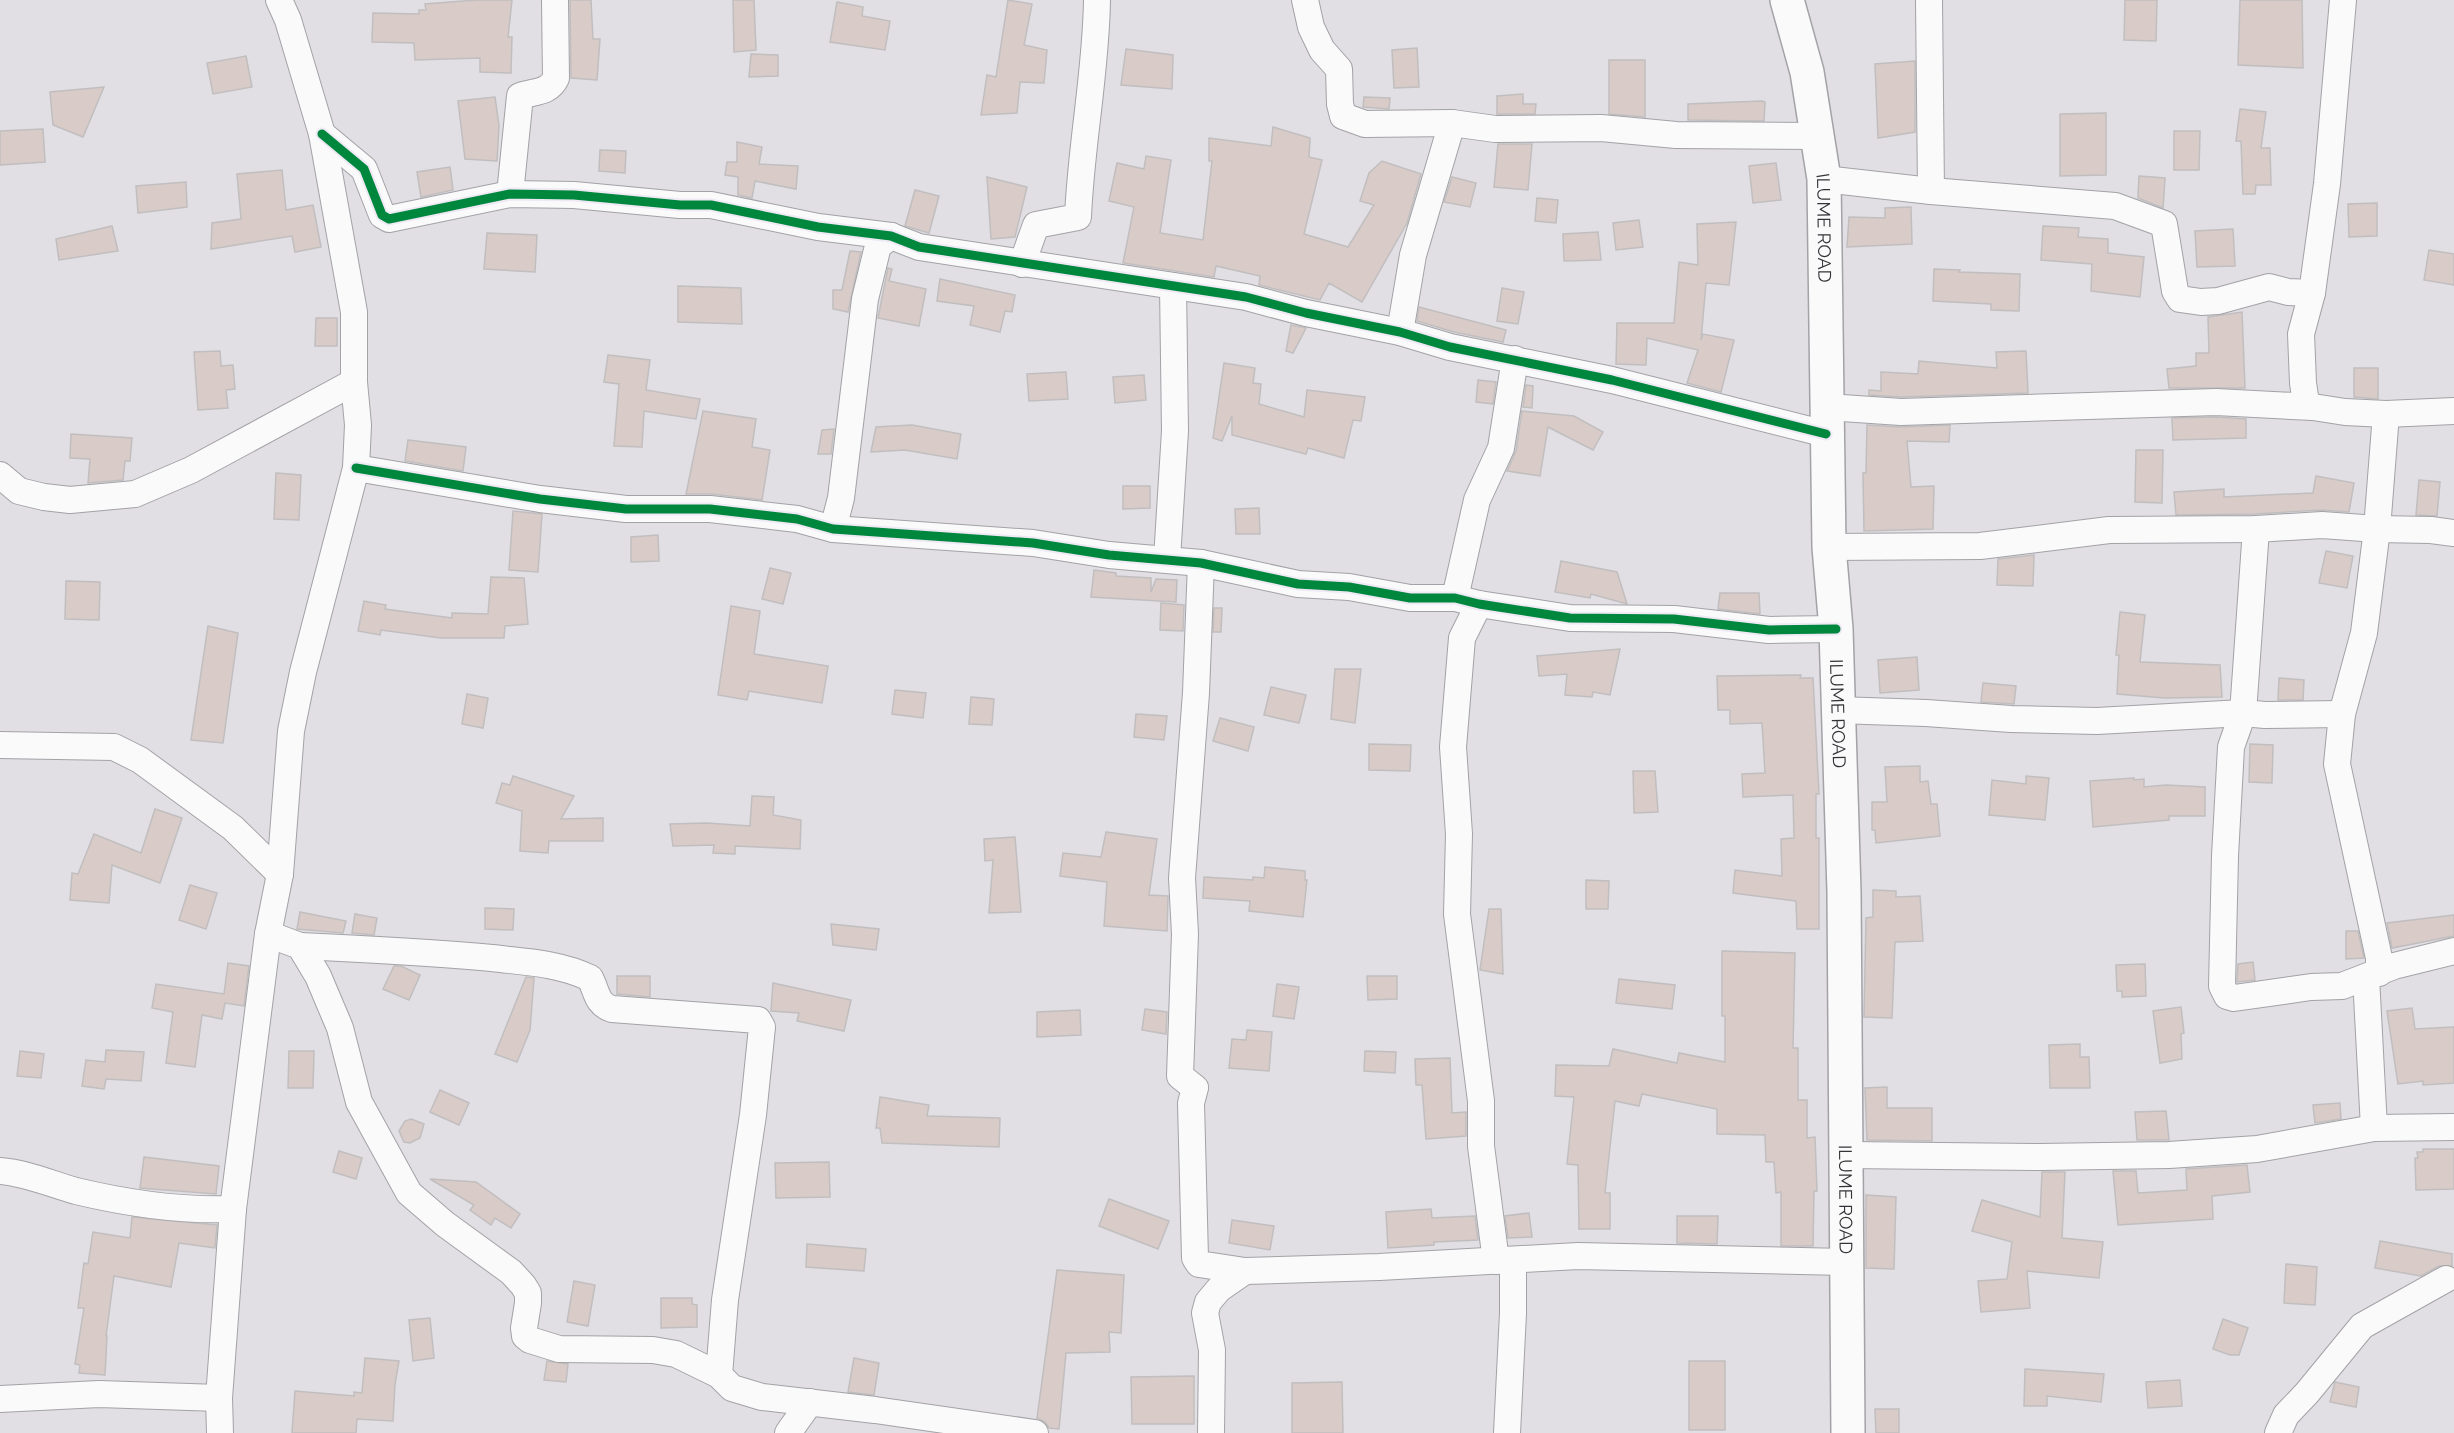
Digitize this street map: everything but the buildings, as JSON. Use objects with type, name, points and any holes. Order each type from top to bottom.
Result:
[{"type":"street","points":[[220,1433],[219,1398],[232,1209],[268,934],[280,874],[291,731],[303,672],[356,468],[358,426],[354,382],[354,312],[322,134],[288,20],[279,0]]},
{"type":"street","points":[[510,194],[520,96],[547,90],[556,78],[555,0]]},
{"type":"street","points":[[1022,264],[1036,225],[1078,217],[1080,177],[1096,41],[1097,0]]},
{"type":"street","points":[[1305,0],[1314,35],[1322,50],[1339,69],[1340,105],[1343,116],[1365,124],[1452,123],[1494,129],[1601,128],[1676,135],[1819,136]]},
{"type":"street","name":"ILUME ROAD","points":[[1787,0],[1807,72],[1819,136],[1824,179],[1829,546],[1836,629],[1844,892],[1848,1433]]},
{"type":"street","points":[[1929,0],[1931,191]]},
{"type":"street","points":[[2313,407],[2306,403],[2301,334],[2312,293],[2327,184],[2343,0]]},
{"type":"street","points":[[1400,332],[1413,255],[1452,123]]},
{"type":"street","points":[[322,134],[364,170],[382,215],[389,219],[510,194],[574,195],[680,205],[711,205],[818,227],[891,236],[920,248],[1246,297],[1306,313],[1400,332],[1450,347],[1515,359],[1675,395],[1826,421],[1901,412],[2216,402],[2313,407],[2345,412],[2386,414],[2454,411]]},
{"type":"street","points":[[1824,179],[1931,191],[2115,206],[2162,222],[2165,228],[2175,291],[2180,299],[2201,302],[2218,301],[2269,287],[2288,292],[2312,293]]},
{"type":"street","points":[[833,529],[841,498],[865,299],[878,246],[891,236]]},
{"type":"street","points":[[1167,559],[1174,431],[1173,286]]},
{"type":"street","points":[[1508,1433],[1513,1313],[1481,1146],[1481,1101],[1457,914],[1459,834],[1453,747],[1462,638],[1478,500],[1501,448],[1515,359]]},
{"type":"street","points":[[0,475],[19,491],[44,497],[70,500],[135,494],[191,470],[354,382]]},
{"type":"street","points":[[2374,1128],[2372,975],[2379,958],[2337,764],[2342,714],[2364,633],[2377,529],[2386,414]]},
{"type":"street","points":[[356,468],[540,498],[626,509],[731,512],[797,519],[833,529],[1033,543],[1109,555],[1201,563],[1298,584],[1349,587],[1410,597],[1467,601],[1570,618],[1674,619],[1769,630],[1836,629]]},
{"type":"street","points":[[1829,546],[1980,546],[2109,530],[2256,529],[2322,525],[2454,533]]},
{"type":"street","points":[[2256,529],[2243,713],[2231,747],[2224,867],[2222,986],[2227,996],[2234,998],[2312,987],[2342,986],[2394,966],[2454,951]]},
{"type":"street","points":[[1201,563],[1197,693],[1182,878],[1185,934],[1180,1076],[1195,1088],[1191,1103],[1195,1258],[1200,1264],[1245,1272],[1578,1256],[1846,1262]]},
{"type":"street","points":[[1838,710],[1926,713],[2011,720],[2097,721],[2243,713],[2342,714]]},
{"type":"street","points":[[0,745],[114,747],[140,760],[233,828],[280,874]]},
{"type":"street","points":[[268,934],[300,946],[452,954],[551,965],[590,978],[599,1001],[603,1006],[612,1009],[758,1020],[762,1027],[754,1104],[725,1300],[718,1375]]},
{"type":"street","points":[[300,946],[332,1004],[359,1102],[409,1193],[445,1224],[511,1272],[523,1285],[528,1293],[525,1336],[538,1344],[559,1349],[653,1350],[676,1354],[718,1375],[739,1391],[762,1397],[1035,1433]]},
{"type":"street","points":[[1847,1155],[2040,1157],[2169,1155],[2257,1149],[2374,1128],[2454,1127]]},
{"type":"street","points":[[0,1171],[78,1191],[127,1200],[199,1210],[232,1209]]},
{"type":"street","points":[[1211,1433],[1212,1350],[1205,1313],[1208,1302],[1219,1289],[1245,1272]]},
{"type":"street","points":[[2278,1433],[2286,1415],[2307,1394],[2362,1326],[2446,1279]]},
{"type":"street","points":[[0,1399],[99,1394],[219,1398]]},
{"type":"street","points":[[788,1433],[810,1402]]},
{"type":"cycle path","points":[[322,134],[364,169],[382,215],[389,219],[510,194],[574,195],[680,205],[711,205],[818,227],[891,236],[919,247],[1246,297],[1306,313],[1400,332],[1450,347],[1612,380],[1826,434]]},
{"type":"cycle path","points":[[356,468],[540,499],[626,509],[710,509],[797,519],[833,529],[1033,543],[1109,555],[1201,563],[1298,584],[1349,587],[1410,598],[1455,598],[1570,618],[1674,619],[1769,630],[1836,629]]}]
